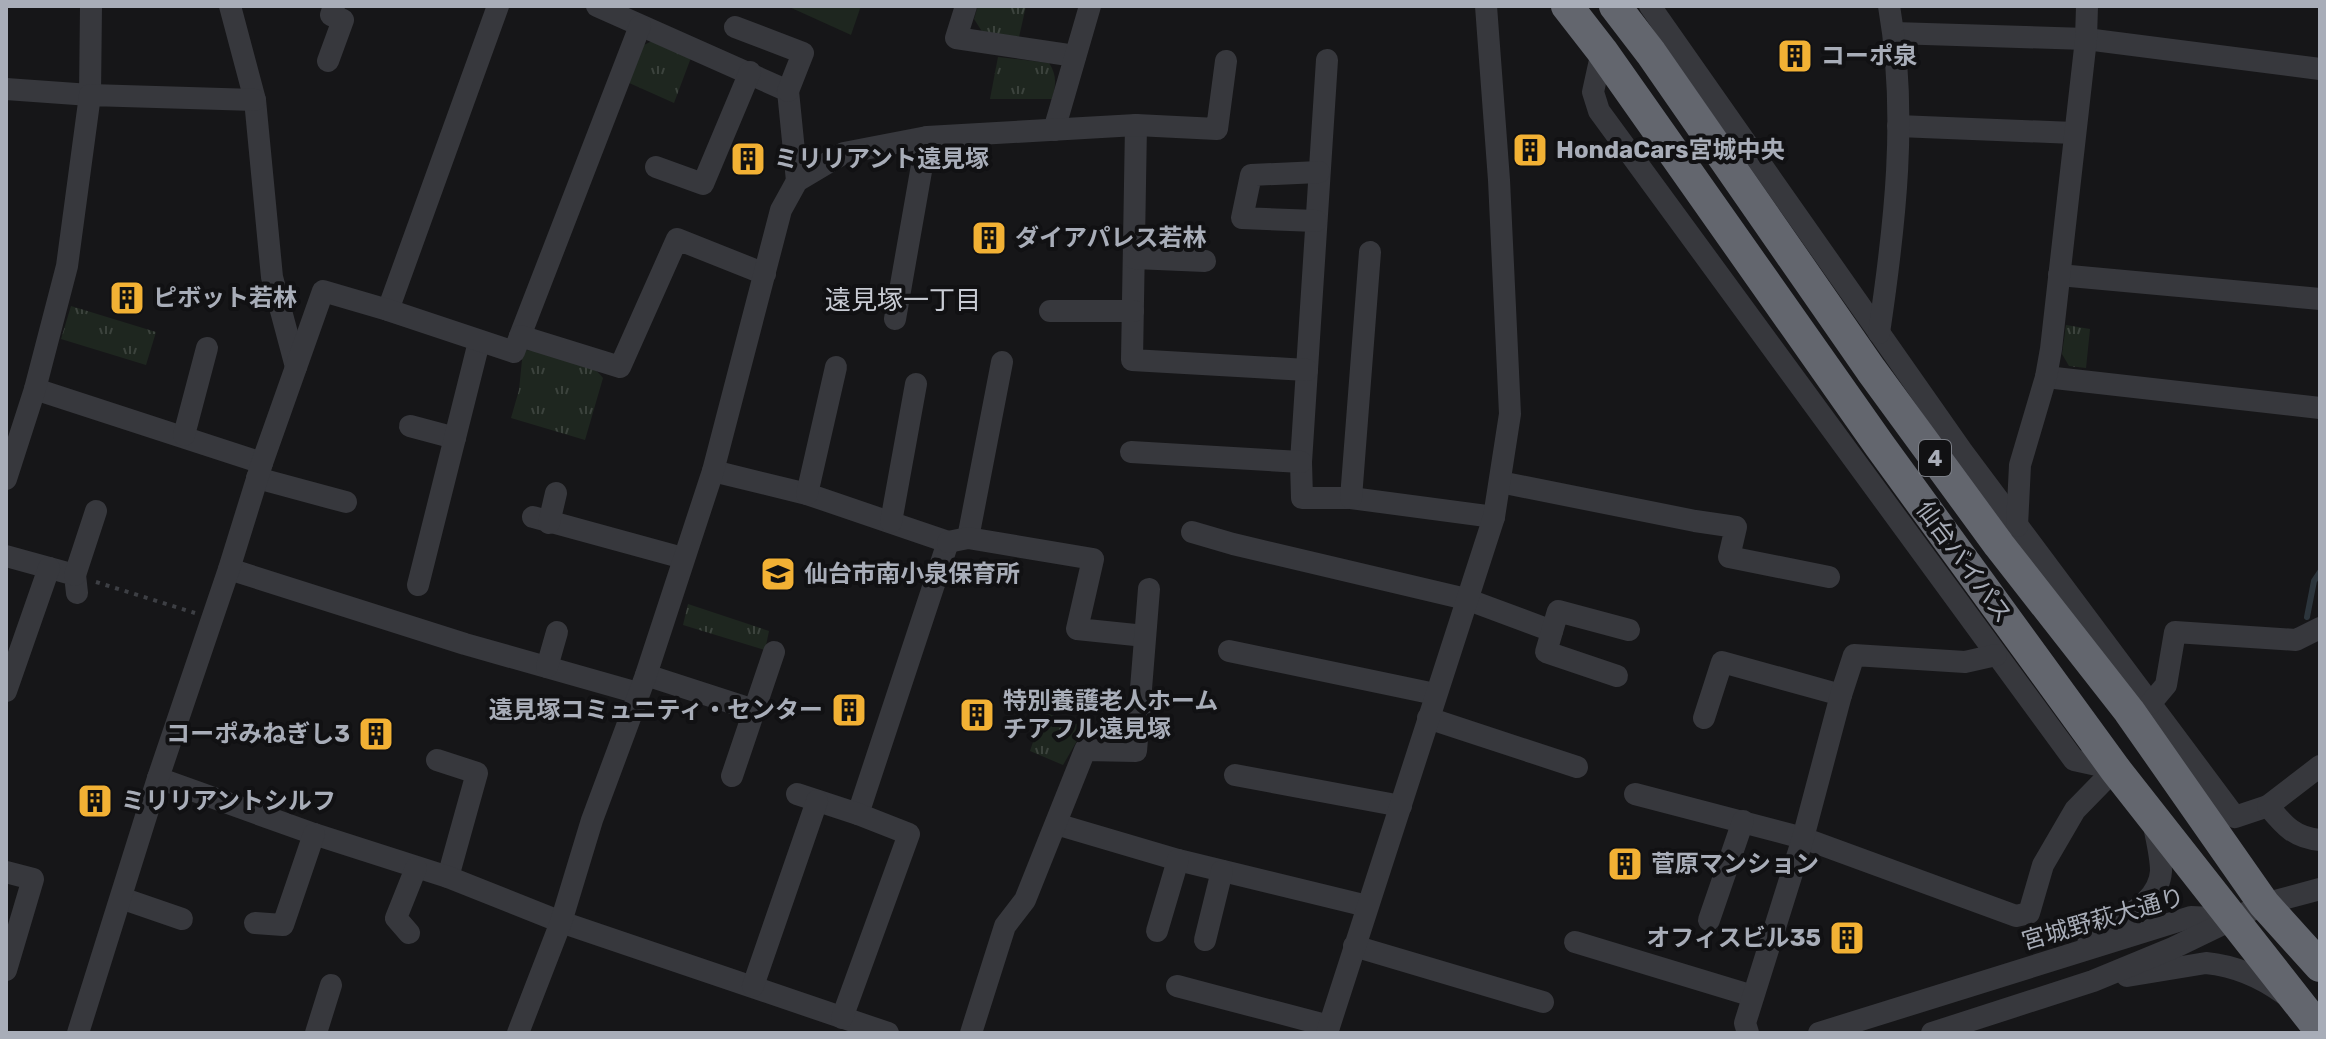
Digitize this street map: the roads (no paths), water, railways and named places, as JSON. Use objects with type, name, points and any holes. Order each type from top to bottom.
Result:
[{"type":"highway","name":"仙台バイパス","points":[[1567,6],[1602,51],[1880,446],[2115,769],[2313,1021]]},
{"type":"highway","name":"仙台バイパス","points":[[1615,6],[1871,370],[1999,545],[2129,711],[2264,904],[2320,966]]},
{"type":"street","points":[[6,479],[35,389],[67,266],[90,95],[91,6]]},
{"type":"street","points":[[230,6],[255,100],[272,277],[296,367]]},
{"type":"street","points":[[328,61],[343,20],[331,15],[334,6]]},
{"type":"street","points":[[388,310],[498,6]]},
{"type":"street","points":[[597,6],[788,91]]},
{"type":"street","points":[[966,6],[956,38],[1075,56]]},
{"type":"street","points":[[1054,130],[1090,6]]},
{"type":"street","points":[[1177,986],[1328,1030],[1494,517],[1500,482],[1510,414],[1499,180],[1487,15],[1502,6]]},
{"type":"street","points":[[1650,6],[2017,526],[2235,817],[2268,806],[2320,766]]},
{"type":"street","points":[[1879,333],[1891,256],[1898,126],[1898,79],[1889,6]]},
{"type":"street","points":[[2017,526],[2020,465],[2046,377],[2086,39],[2087,6]]},
{"type":"street","points":[[78,1033],[158,778],[323,291],[514,352],[640,26]]},
{"type":"street","points":[[735,27],[803,53],[788,91],[797,181]]},
{"type":"street","points":[[1894,33],[2086,39],[2320,69]]},
{"type":"street","points":[[1602,51],[1593,92],[1599,111],[2074,760],[2115,769]]},
{"type":"street","points":[[1327,60],[1301,462],[1302,498],[1351,498],[1494,517]]},
{"type":"street","points":[[518,1033],[561,922],[592,820],[642,684],[713,471],[781,210],[797,181],[844,153],[927,137],[1136,125],[1217,129],[1226,61]]},
{"type":"street","points":[[656,167],[703,184],[750,72]]},
{"type":"street","points":[[6,89],[255,100]]},
{"type":"street","points":[[1136,125],[1132,360],[1307,370]]},
{"type":"street","points":[[1898,126],[2074,133]]},
{"type":"street","points":[[895,319],[927,137]]},
{"type":"street","points":[[1316,221],[1242,218],[1251,175],[1319,172]]},
{"type":"street","points":[[520,336],[620,367],[677,239],[765,274]]},
{"type":"street","points":[[1351,498],[1370,252]]},
{"type":"street","points":[[1134,258],[1205,261]]},
{"type":"street","points":[[2059,275],[2320,299]]},
{"type":"street","points":[[1050,311],[1133,311]]},
{"type":"street","points":[[418,585],[479,342]]},
{"type":"street","points":[[184,435],[207,348]]},
{"type":"street","points":[[858,814],[958,540],[1002,362]]},
{"type":"street","points":[[807,494],[836,367]]},
{"type":"street","points":[[2046,377],[2320,408]]},
{"type":"street","points":[[891,522],[916,384]]},
{"type":"street","points":[[35,389],[184,435],[260,470],[346,502]]},
{"type":"street","points":[[410,426],[455,438]]},
{"type":"street","points":[[1131,452],[1301,462]]},
{"type":"street","points":[[713,471],[807,494],[958,540],[1093,559],[1077,629],[1145,636]]},
{"type":"street","points":[[1500,482],[1736,527],[1729,557],[1829,577]]},
{"type":"street","points":[[556,493],[541,520],[683,558]]},
{"type":"street","points":[[6,556],[49,568],[76,584],[96,511]]},
{"type":"street","points":[[1192,532],[1466,599],[1552,631]]},
{"type":"street","points":[[6,691],[49,568]]},
{"type":"street","points":[[229,569],[547,667],[642,684],[754,710]]},
{"type":"street","points":[[971,1033],[1005,926],[1025,900],[1085,750],[1136,751],[1149,589]]},
{"type":"street","points":[[1617,676],[1546,652],[1558,611],[1629,630]]},
{"type":"street","points":[[2150,704],[2166,685],[2175,632],[2296,640],[2320,628]]},
{"type":"street","points":[[547,667],[557,632]]},
{"type":"street","points":[[1229,651],[1435,694]]},
{"type":"street","points":[[732,776],[774,652]]},
{"type":"street","points":[[1748,1033],[1745,1023],[1803,838],[1854,655],[1965,662],[1996,655]]},
{"type":"street","points":[[1704,718],[1722,662],[1841,695]]},
{"type":"street","points":[[1428,718],[1577,767]]},
{"type":"street","points":[[437,760],[477,773],[448,877]]},
{"type":"street","points":[[1635,794],[1803,838],[2016,916],[2029,913],[2043,865],[2075,810],[2115,769]]},
{"type":"street","points":[[1235,775],[1401,806]]},
{"type":"street","points":[[158,778],[314,834],[448,877],[561,922],[888,1033]]},
{"type":"street","points":[[753,986],[807,797],[858,814],[909,834],[842,1018]]},
{"type":"street","points":[[2268,806],[2289,831],[2315,835]]},
{"type":"street","points":[[2082,950],[2148,901],[2159,886],[2161,868],[2152,817]]},
{"type":"street","points":[[1709,920],[1743,821]]},
{"type":"street","points":[[1056,824],[1178,860],[1367,906]]},
{"type":"street","points":[[255,923],[283,925],[314,834]]},
{"type":"street","points":[[1157,931],[1178,860]]},
{"type":"street","points":[[409,933],[396,918],[416,868]]},
{"type":"street","points":[[1205,940],[1222,871]]},
{"type":"street","points":[[6,872],[33,879],[6,970]]},
{"type":"street","points":[[2233,919],[2264,904],[2320,889]]},
{"type":"street","points":[[121,898],[182,919]]},
{"type":"street","name":"宮城野萩大通り","points":[[1819,1033],[2191,917],[2233,919]]},
{"type":"street","name":"宮城野萩大通り","points":[[1932,1033],[2093,981],[2233,919]]},
{"type":"street","points":[[1575,942],[1753,996]]},
{"type":"street","points":[[1354,946],[1543,1002]]},
{"type":"street","points":[[2093,981],[2206,963],[2235,967],[2280,991],[2313,1021]]},
{"type":"street","points":[[316,1033],[331,985]]},
{"type":"waterway","points":[[2307,617],[2314,581],[2320,572]]},
{"type":"place","name":"コーポ泉","points":[[1795,56]]},
{"type":"place","name":"HondaCars宮城中央","points":[[1530,150]]},
{"type":"place","name":"ミリリアント遠見塚","points":[[748,159]]},
{"type":"place","name":"ダイアパレス若林","points":[[989,238]]},
{"type":"place","name":"ピボット若林","points":[[127,298]]},
{"type":"place","name":"仙台市南小泉保育所","points":[[778,574]]},
{"type":"place","name":"遠見塚コミュニティ・センター","points":[[849,710]]},
{"type":"place","name":"特別養護老人ホーム チアフル遠見塚","points":[[977,715]]},
{"type":"place","name":"コーポみねぎし3","points":[[376,734]]},
{"type":"place","name":"ミリリアントシルフ","points":[[95,801]]},
{"type":"place","name":"菅原マンション","points":[[1625,864]]},
{"type":"place","name":"オフィスビル35","points":[[1847,938]]},
{"type":"district","name":"遠見塚一丁目","points":[[903,300]]}]
